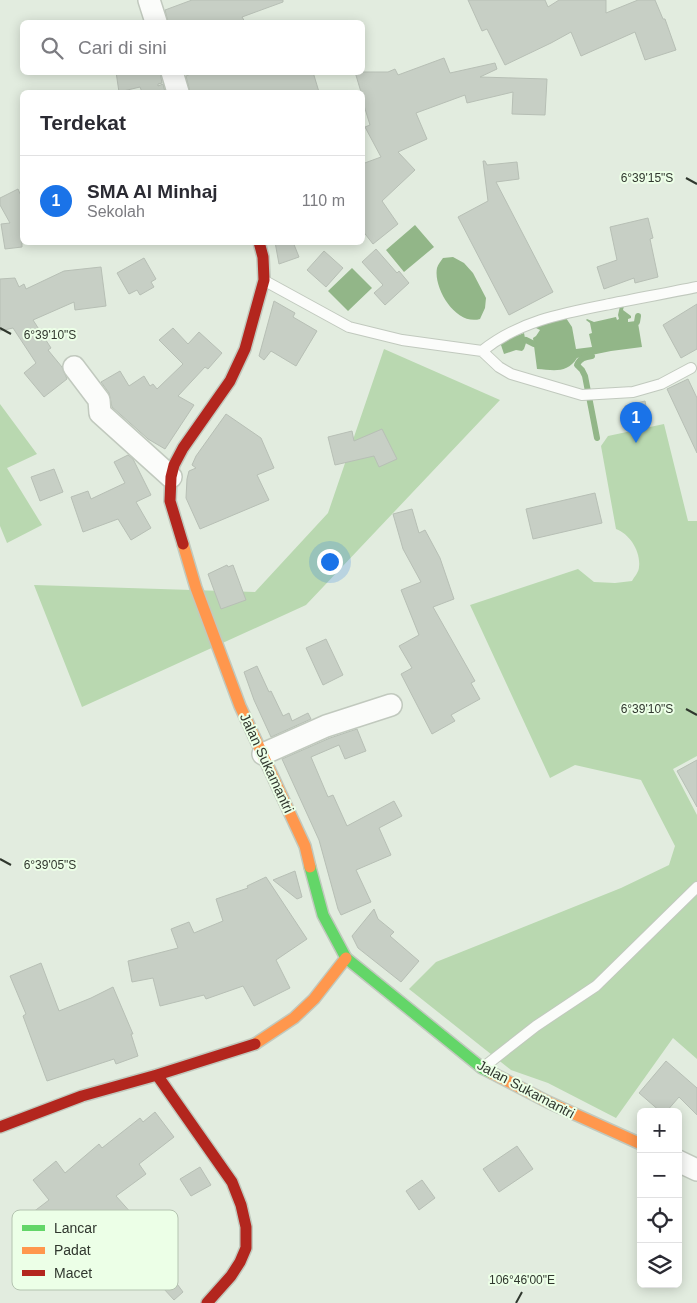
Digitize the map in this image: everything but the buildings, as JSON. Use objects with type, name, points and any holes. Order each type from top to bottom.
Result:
[{"type":"street","points":[[149,0],[155,20]]},
{"type":"street","points":[[173,75],[177,90]]},
{"type":"street","name":"Jalan Sukamantri","points":[[260,245],[263,258],[264,280],[245,350],[230,381],[183,448],[174,465],[171,477],[170,501],[196,588],[240,706],[305,846],[324,915],[346,958],[482,1068],[548,1102],[637,1142]]},
{"type":"street","points":[[74,367],[99,400],[100,413],[171,477]]},
{"type":"street","points":[[263,754],[326,726],[391,705]]},
{"type":"street","points":[[0,1127],[82,1096],[157,1076],[254,1045],[294,1018],[314,999],[346,958]]},
{"type":"street","points":[[157,1076],[232,1182],[241,1205],[246,1227],[246,1248],[240,1262],[231,1276],[207,1303]]},
{"type":"street","points":[[682,1163],[697,1170]]},
{"type":"lane","points":[[264,280],[349,327],[402,340],[482,351],[499,367],[511,374],[587,395],[634,392],[660,384],[691,368]]},
{"type":"lane","points":[[482,351],[505,335],[549,317],[697,287]]},
{"type":"lane","points":[[482,1068],[536,1026],[596,986],[697,887]]},
{"type":"shaded area","points":[[415,225],[434,247],[404,272],[386,250]]},
{"type":"shaded area","points":[[453,257],[464,263],[473,273],[486,298],[485,308],[480,319],[471,320],[463,317],[448,304],[443,295],[437,276],[437,268],[443,258]]},
{"type":"shaded area","points":[[352,268],[372,288],[348,311],[328,291]]},
{"type":"shaded area","points":[[620,306],[624,306],[623,310],[631,316],[628,322],[636,321],[638,323],[642,347],[577,358],[569,367],[564,369],[537,369],[533,338],[540,330],[536,328],[542,323],[566,318],[572,327],[576,349],[592,347],[589,334],[592,333],[590,323],[586,320],[594,322],[616,317],[617,320],[619,319]]},
{"type":"shaded area","points":[[524,333],[526,343],[524,349],[504,354],[500,342]]},
{"type":"shaded area","points":[[384,349],[500,400],[306,605],[82,707],[34,585],[255,592],[328,513]]},
{"type":"shaded area","points":[[0,404],[37,454],[7,468],[42,525],[7,543],[0,526]]},
{"type":"shaded area","points":[[664,424],[688,521],[697,521],[697,756],[673,769],[697,815],[697,1059],[673,1038],[616,1118],[548,1083],[511,1070],[409,989],[436,962],[621,888],[669,865],[675,846],[641,780],[575,765],[550,778],[470,605],[578,569],[594,582],[615,583],[632,581],[639,569],[638,555],[630,539],[616,529],[601,446],[608,436]]},
{"type":"waterway","points":[[637,322],[638,316]]},
{"type":"waterway","points":[[526,340],[534,344]]},
{"type":"waterway","points":[[592,356],[583,358],[577,365],[585,376],[597,438]]},
{"type":"traffic: fast","points":[[310,867],[323,915],[346,958],[482,1068],[492,1073]]},
{"type":"traffic: slow","points":[[183,544],[196,588],[240,706],[305,846],[310,867]]},
{"type":"traffic: slow","points":[[255,1044],[294,1018],[314,999],[346,958]]},
{"type":"traffic: slow","points":[[492,1073],[548,1102],[637,1142]]},
{"type":"traffic: jam","points":[[183,544],[170,501],[171,477],[174,465],[183,448],[230,381],[245,349],[264,280],[263,257],[260,245]]},
{"type":"traffic: jam","points":[[0,1127],[82,1096],[255,1044]]},
{"type":"traffic: jam","points":[[157,1075],[232,1182],[241,1205],[246,1227],[246,1248],[240,1262],[231,1276],[207,1303]]},
{"type":"place","name":"SMA Al Minhaj","points":[[636,443]]}]
